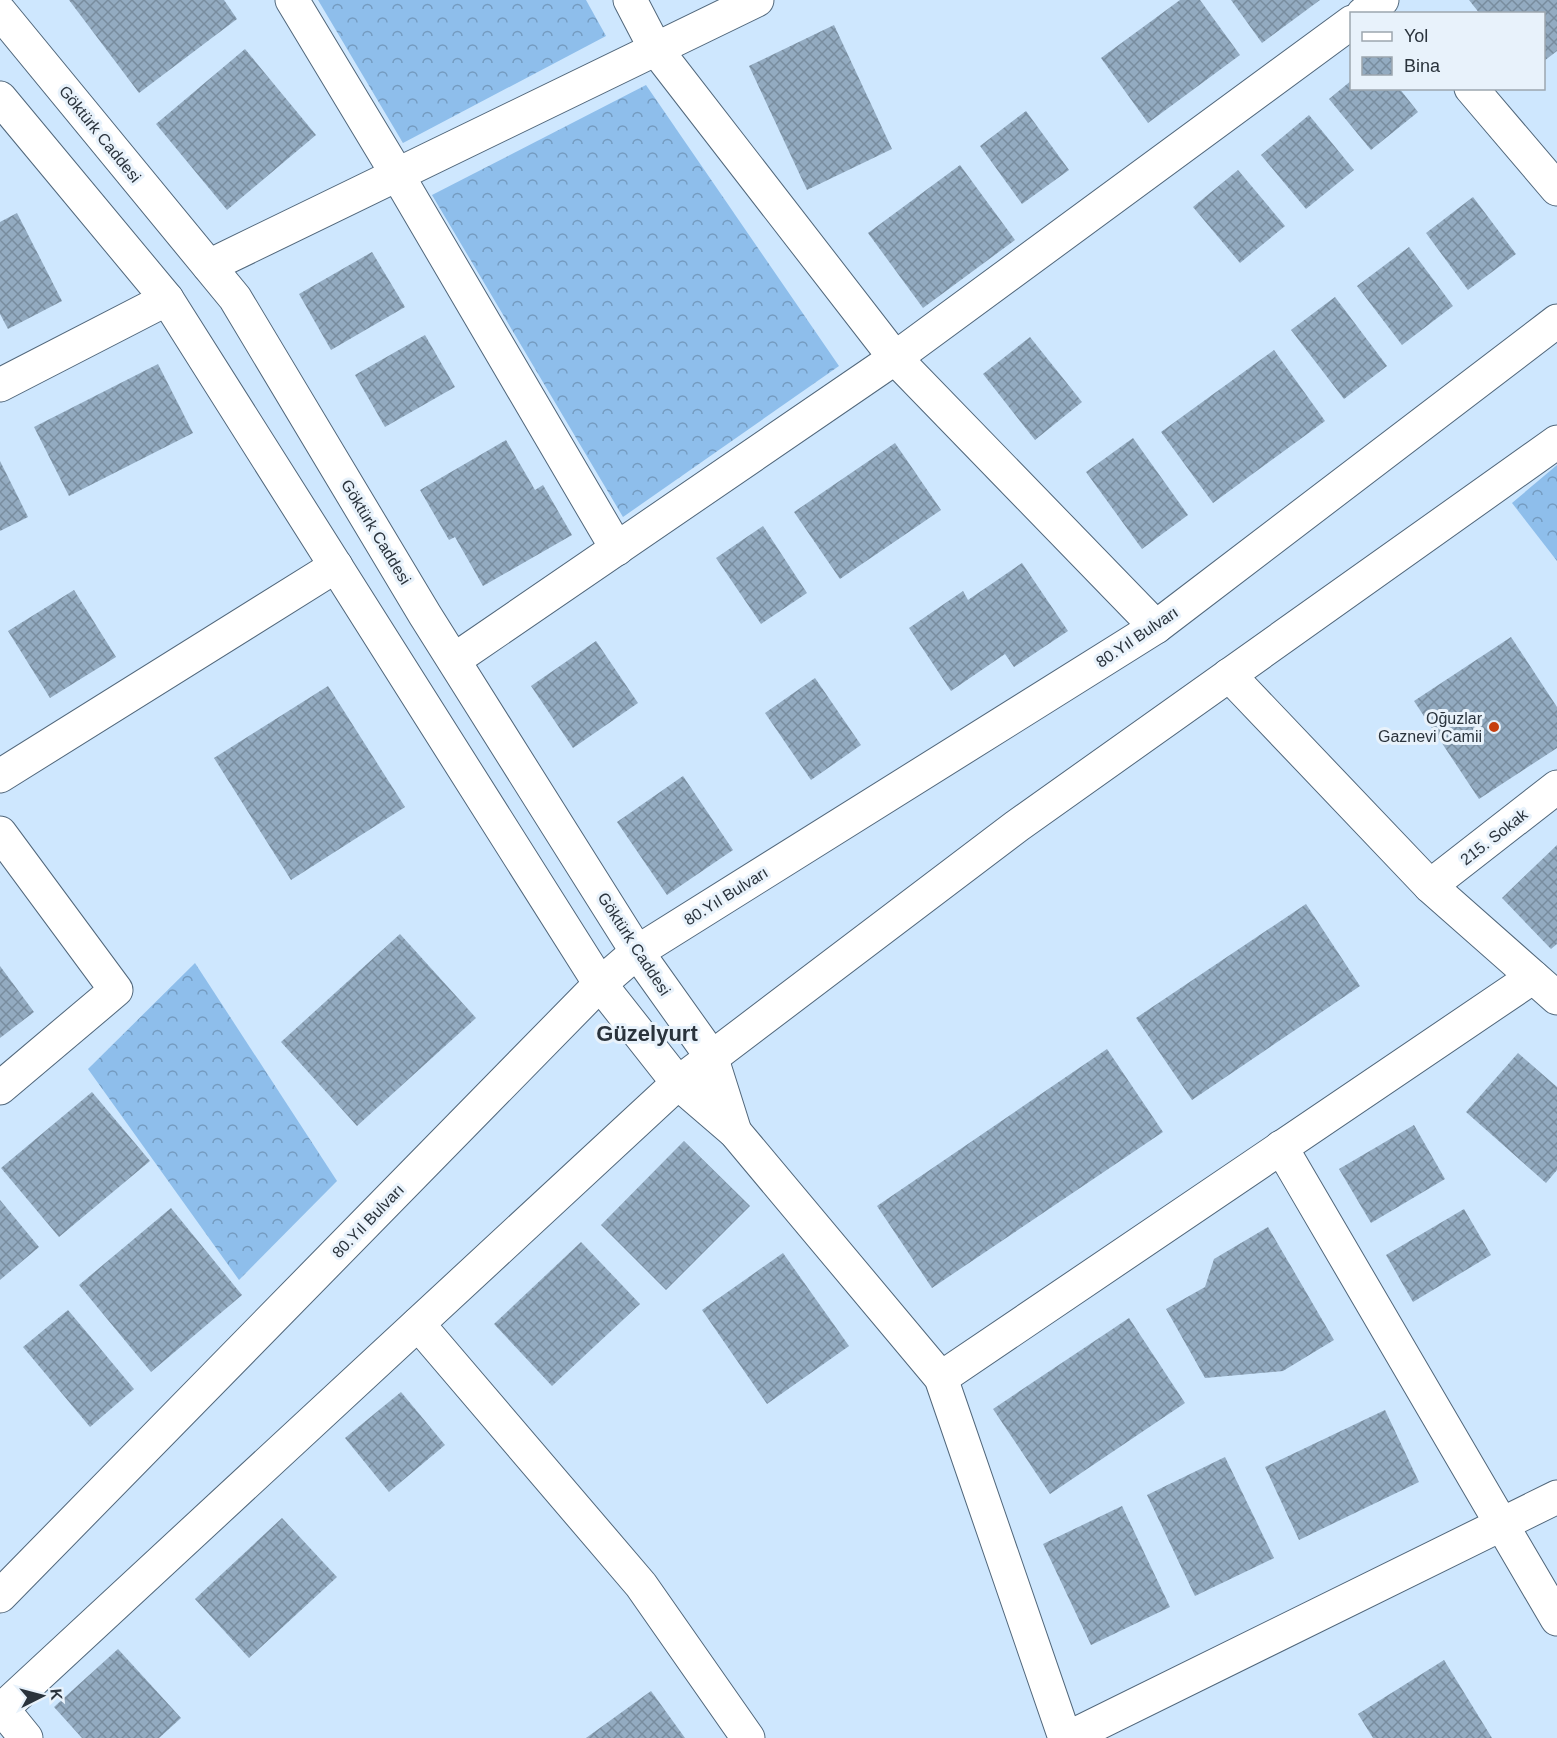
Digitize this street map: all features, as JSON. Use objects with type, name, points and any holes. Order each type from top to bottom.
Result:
[{"type":"street","points":[[292,0],[617,549]]},
{"type":"street","points":[[630,0],[655,48],[895,358],[1156,627]]},
{"type":"street","points":[[209,266],[757,0]]},
{"type":"street","points":[[1366,12],[1382,0]]},
{"type":"street","points":[[1394,0],[1404,12]]},
{"type":"street","name":"Göktürk Caddesi","points":[[0,12],[235,298],[425,615],[637,952],[711,1056],[735,1132]]},
{"type":"street","points":[[454,660],[895,358],[1350,23]]},
{"type":"street","points":[[1473,90],[1557,189]]},
{"type":"street","points":[[0,98],[167,299],[600,984],[678,1083],[735,1132],[941,1378],[1067,1738],[1557,1497]]},
{"type":"street","points":[[0,385],[167,299]]},
{"type":"street","name":"80.Yıl Bulvarı","points":[[0,1596],[600,984],[637,952],[1156,627],[1557,321]]},
{"type":"street","points":[[26,1738],[1,1709],[678,1083],[1008,833],[1557,442]]},
{"type":"street","points":[[0,776],[336,566]]},
{"type":"street","points":[[941,1378],[1281,1147],[1545,987],[1430,886],[1229,675]]},
{"type":"street","name":"215. Sokak","points":[[1430,886],[1557,787]]},
{"type":"street","points":[[0,833],[116,990],[0,1088]]},
{"type":"street","points":[[1281,1147],[1557,1618]]},
{"type":"street","points":[[418,1324],[641,1586],[748,1738]]},
{"type":"green space","points":[[318,0],[586,0],[606,36],[403,143]]},
{"type":"green space","points":[[646,85],[839,366],[623,517],[432,195]]},
{"type":"green space","points":[[1557,465],[1557,561],[1512,503]]},
{"type":"green space","points":[[195,963],[337,1181],[239,1280],[88,1069]]},
{"type":"building","points":[[69,0],[224,0],[237,19],[139,93]]},
{"type":"building","points":[[1180,0],[1200,0],[1240,55],[1148,123],[1101,58]]},
{"type":"building","points":[[1231,0],[1320,0],[1262,43]]},
{"type":"building","points":[[1469,0],[1557,0],[1557,51],[1545,60],[1545,12],[1478,12]]},
{"type":"building","points":[[834,25],[892,149],[807,190],[749,66]]},
{"type":"building","points":[[245,49],[316,135],[227,210],[156,124]]},
{"type":"building","points":[[1350,82],[1350,90],[1401,90],[1418,112],[1371,150],[1329,99]]},
{"type":"building","points":[[1026,111],[1069,170],[1022,204],[980,146]]},
{"type":"building","points":[[1309,115],[1354,170],[1306,209],[1261,155]]},
{"type":"building","points":[[960,165],[1015,240],[923,308],[868,233]]},
{"type":"building","points":[[1238,170],[1285,226],[1240,263],[1193,207]]},
{"type":"building","points":[[1473,197],[1516,254],[1468,290],[1426,233]]},
{"type":"building","points":[[17,213],[62,301],[8,329],[0,314],[0,222]]},
{"type":"building","points":[[1409,247],[1453,306],[1402,345],[1357,286]]},
{"type":"building","points":[[372,252],[405,307],[331,350],[299,294]]},
{"type":"building","points":[[1335,297],[1387,366],[1344,399],[1291,330]]},
{"type":"building","points":[[425,335],[455,387],[385,427],[355,375]]},
{"type":"building","points":[[1030,337],[1082,402],[1035,440],[983,374]]},
{"type":"building","points":[[1274,350],[1325,421],[1213,503],[1161,432]]},
{"type":"building","points":[[158,364],[193,433],[69,496],[34,427]]},
{"type":"building","points":[[1133,438],[1188,515],[1142,549],[1086,472]]},
{"type":"building","points":[[506,440],[535,490],[543,485],[572,535],[483,586],[455,537],[449,540],[420,490]]},
{"type":"building","points":[[895,443],[941,510],[840,579],[794,512]]},
{"type":"building","points":[[0,461],[28,517],[0,531]]},
{"type":"building","points":[[763,526],[807,593],[761,624],[716,558]]},
{"type":"building","points":[[1022,563],[1068,631],[1014,667],[1005,654],[951,691],[909,628],[963,591],[968,600]]},
{"type":"building","points":[[74,590],[116,657],[50,698],[8,631]]},
{"type":"building","name":"Oğuzlar Gaznevi Camii","points":[[1511,637],[1557,707],[1557,748],[1479,799],[1414,701]]},
{"type":"building","points":[[596,641],[638,703],[573,748],[531,686]]},
{"type":"building","points":[[815,678],[861,745],[811,780],[765,713]]},
{"type":"building","points":[[328,686],[405,807],[291,880],[214,758]]},
{"type":"building","points":[[683,776],[733,850],[667,895],[617,822]]},
{"type":"building","points":[[1557,845],[1557,944],[1551,949],[1502,898]]},
{"type":"building","points":[[1306,904],[1360,986],[1192,1100],[1136,1018]]},
{"type":"building","points":[[400,934],[476,1018],[357,1126],[281,1042]]},
{"type":"building","points":[[0,966],[34,1012],[0,1038]]},
{"type":"building","points":[[1107,1049],[1163,1132],[932,1288],[877,1206]]},
{"type":"building","points":[[1518,1053],[1557,1087],[1557,1170],[1546,1183],[1466,1112]]},
{"type":"building","points":[[92,1092],[150,1161],[59,1237],[1,1168]]},
{"type":"building","points":[[1414,1125],[1445,1179],[1371,1223],[1339,1169]]},
{"type":"building","points":[[684,1141],[750,1206],[666,1290],[601,1225]]},
{"type":"building","points":[[0,1200],[39,1247],[0,1280]]},
{"type":"building","points":[[171,1208],[242,1295],[151,1372],[79,1285]]},
{"type":"building","points":[[1464,1209],[1491,1255],[1413,1302],[1386,1255]]},
{"type":"building","points":[[1268,1227],[1334,1340],[1283,1371],[1205,1378],[1166,1309],[1205,1287],[1214,1259]]},
{"type":"building","points":[[581,1242],[640,1304],[552,1386],[494,1324]]},
{"type":"building","points":[[783,1253],[849,1346],[767,1404],[702,1310]]},
{"type":"building","points":[[68,1310],[134,1389],[90,1427],[23,1347]]},
{"type":"building","points":[[1129,1318],[1185,1403],[1050,1494],[993,1409]]},
{"type":"building","points":[[401,1392],[445,1445],[389,1492],[345,1438]]},
{"type":"building","points":[[1385,1410],[1419,1482],[1299,1540],[1265,1467]]},
{"type":"building","points":[[1225,1457],[1274,1558],[1195,1596],[1147,1495]]},
{"type":"building","points":[[1122,1506],[1170,1607],[1091,1645],[1043,1544]]},
{"type":"building","points":[[282,1518],[337,1577],[249,1658],[195,1599]]},
{"type":"building","points":[[118,1649],[181,1718],[159,1738],[82,1738],[54,1707]]},
{"type":"building","points":[[1444,1660],[1492,1738],[1373,1738],[1358,1714]]},
{"type":"building","points":[[651,1691],[685,1738],[586,1738]]},
{"type":"place","name":"Oğuzlar Gaznevi Camii","points":[[1494,727]]},
{"type":"district","name":"Güzelyurt","points":[[647,1033]]}]
